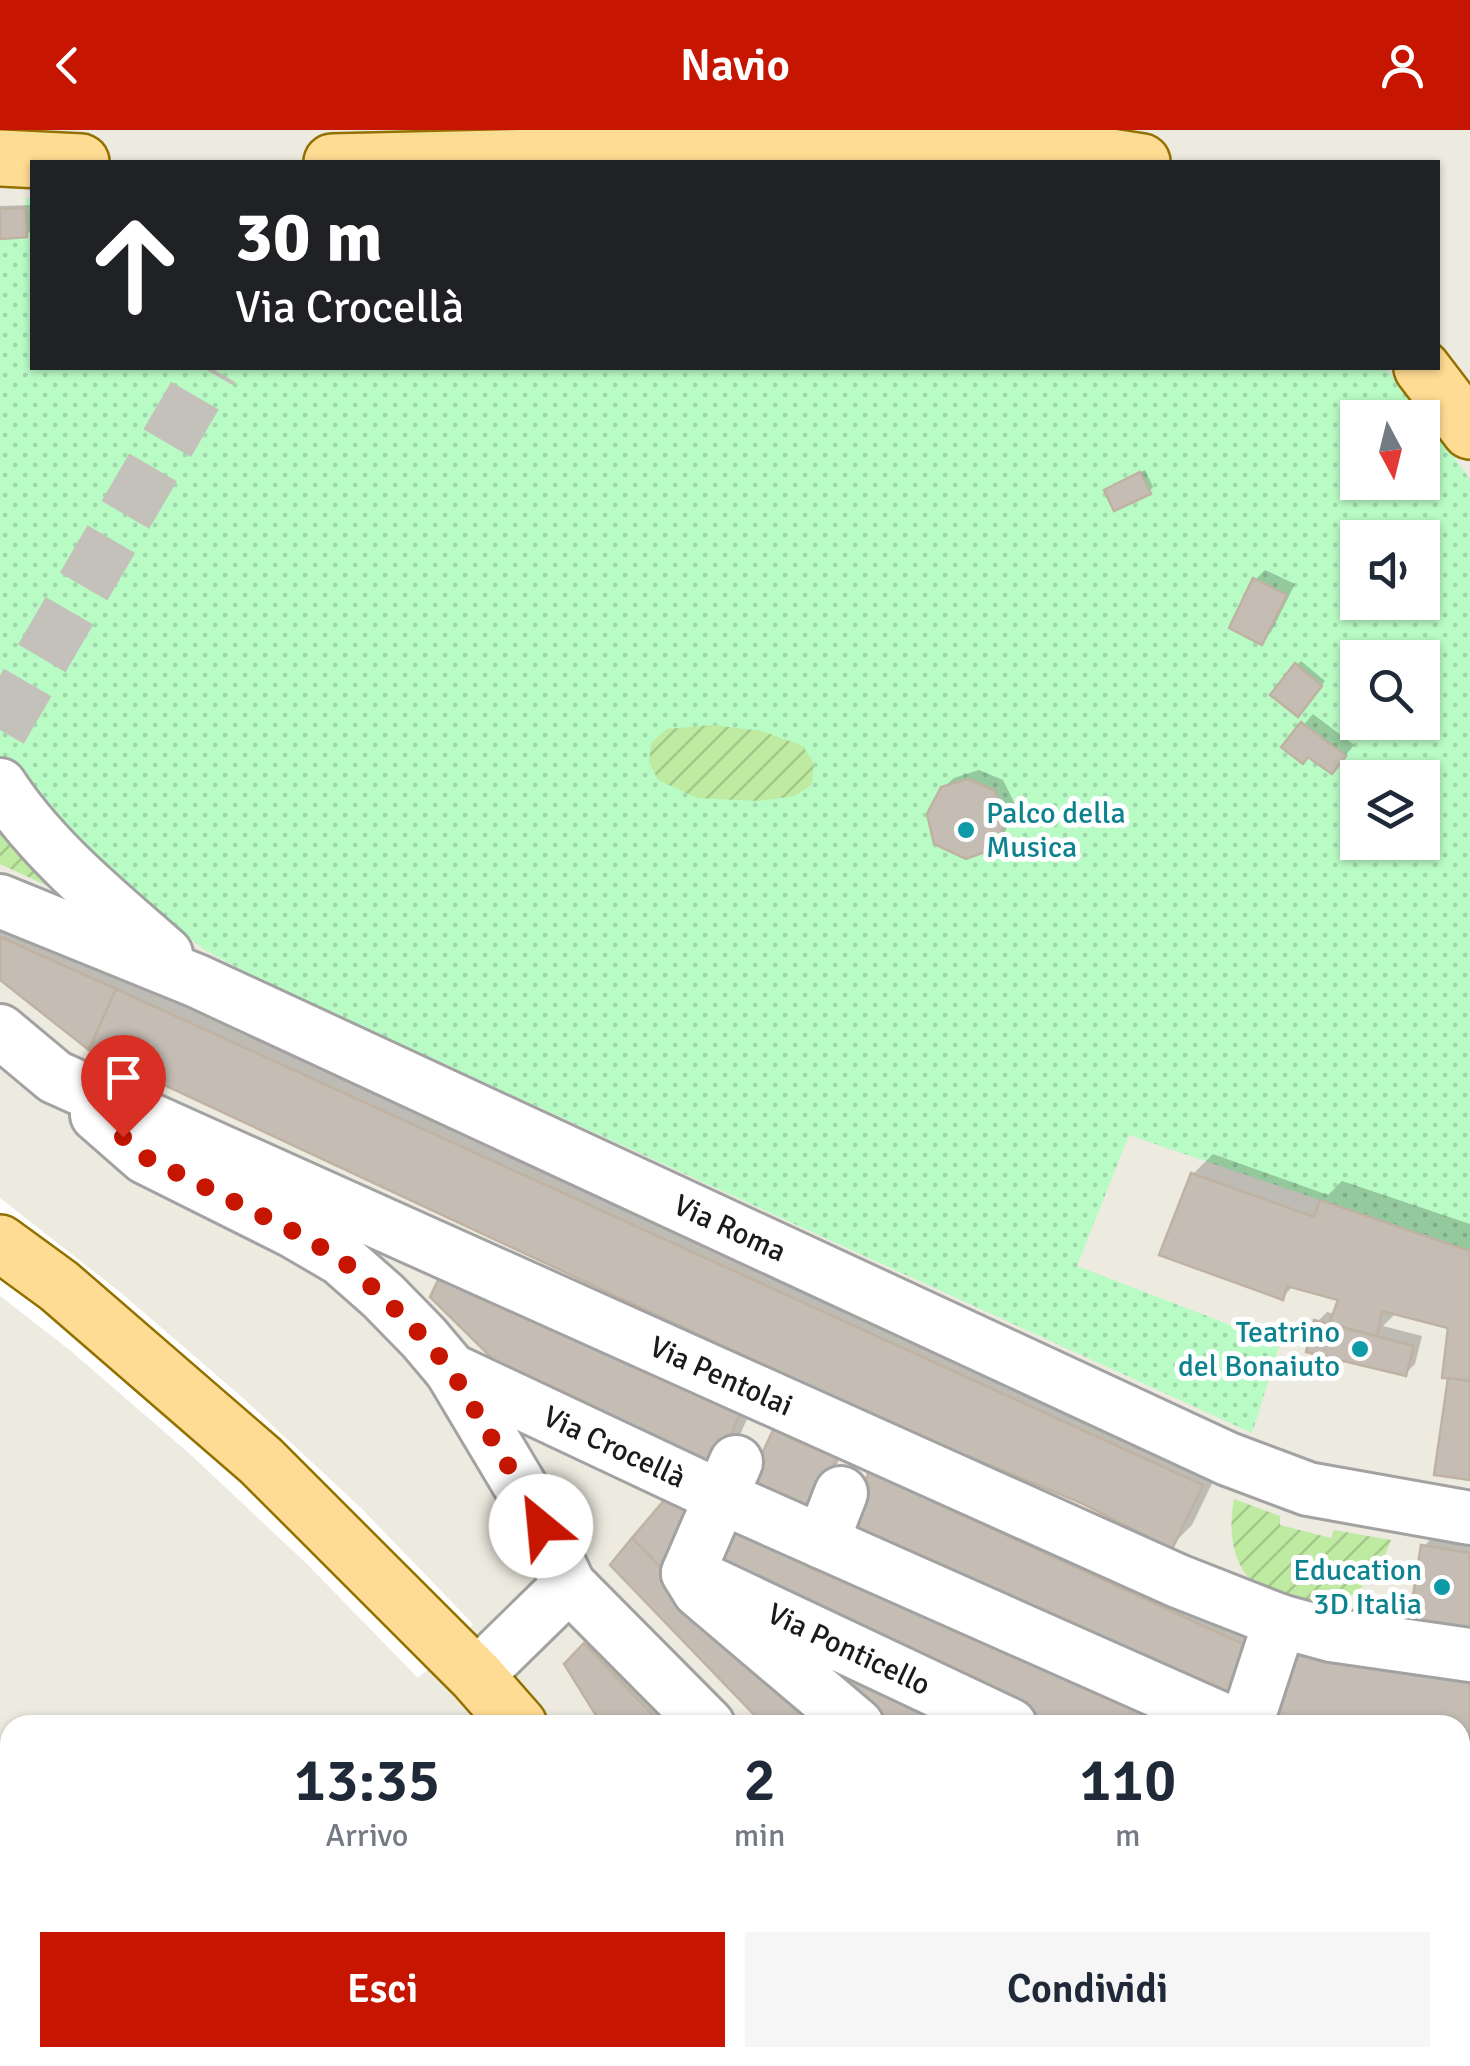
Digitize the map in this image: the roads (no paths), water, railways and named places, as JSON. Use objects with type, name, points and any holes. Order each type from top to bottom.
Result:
[{"type":"main road","points":[[366,160],[668,142],[1060,149],[1129,160]]},
{"type":"main road","points":[[0,158],[40,160]]},
{"type":"main road","points":[[1424,370],[1470,431]]},
{"type":"main road","points":[[0,1243],[58,1286],[261,1461],[510,1715]]},
{"type":"street","points":[[0,178],[30,177]]},
{"type":"street","points":[[0,785],[20,817],[92,890],[197,981]]},
{"type":"street","name":"Via Roma","points":[[0,901],[197,981],[1228,1460],[1308,1489],[1470,1518]]},
{"type":"street","name":"Via Pentolai","points":[[0,1032],[55,1077],[1178,1581],[1280,1621],[1331,1635],[1470,1655]]},
{"type":"street","name":"Via Crocellà","points":[[55,1077],[145,1157],[341,1259],[396,1310],[451,1370],[728,1480],[822,1542],[1211,1715]]},
{"type":"street","points":[[451,1370],[528,1499],[570,1585],[698,1715]]},
{"type":"street","points":[[728,1480],[688,1574],[699,1590],[845,1715]]},
{"type":"street","points":[[822,1542],[842,1493]]},
{"type":"street","name":"Via Ponticello","points":[[688,1574],[989,1715]]},
{"type":"street","points":[[463,1663],[570,1585]]},
{"type":"street","points":[[1249,1715],[1280,1621]]},
{"type":"tunnel","points":[[0,730],[210,370]]},
{"type":"place","name":"Palco della Musica","points":[[966,830]]},
{"type":"place","name":"Teatrino del Bonaiuto","points":[[1360,1349]]},
{"type":"place","name":"Education 3D Italia","points":[[1442,1587]]}]
